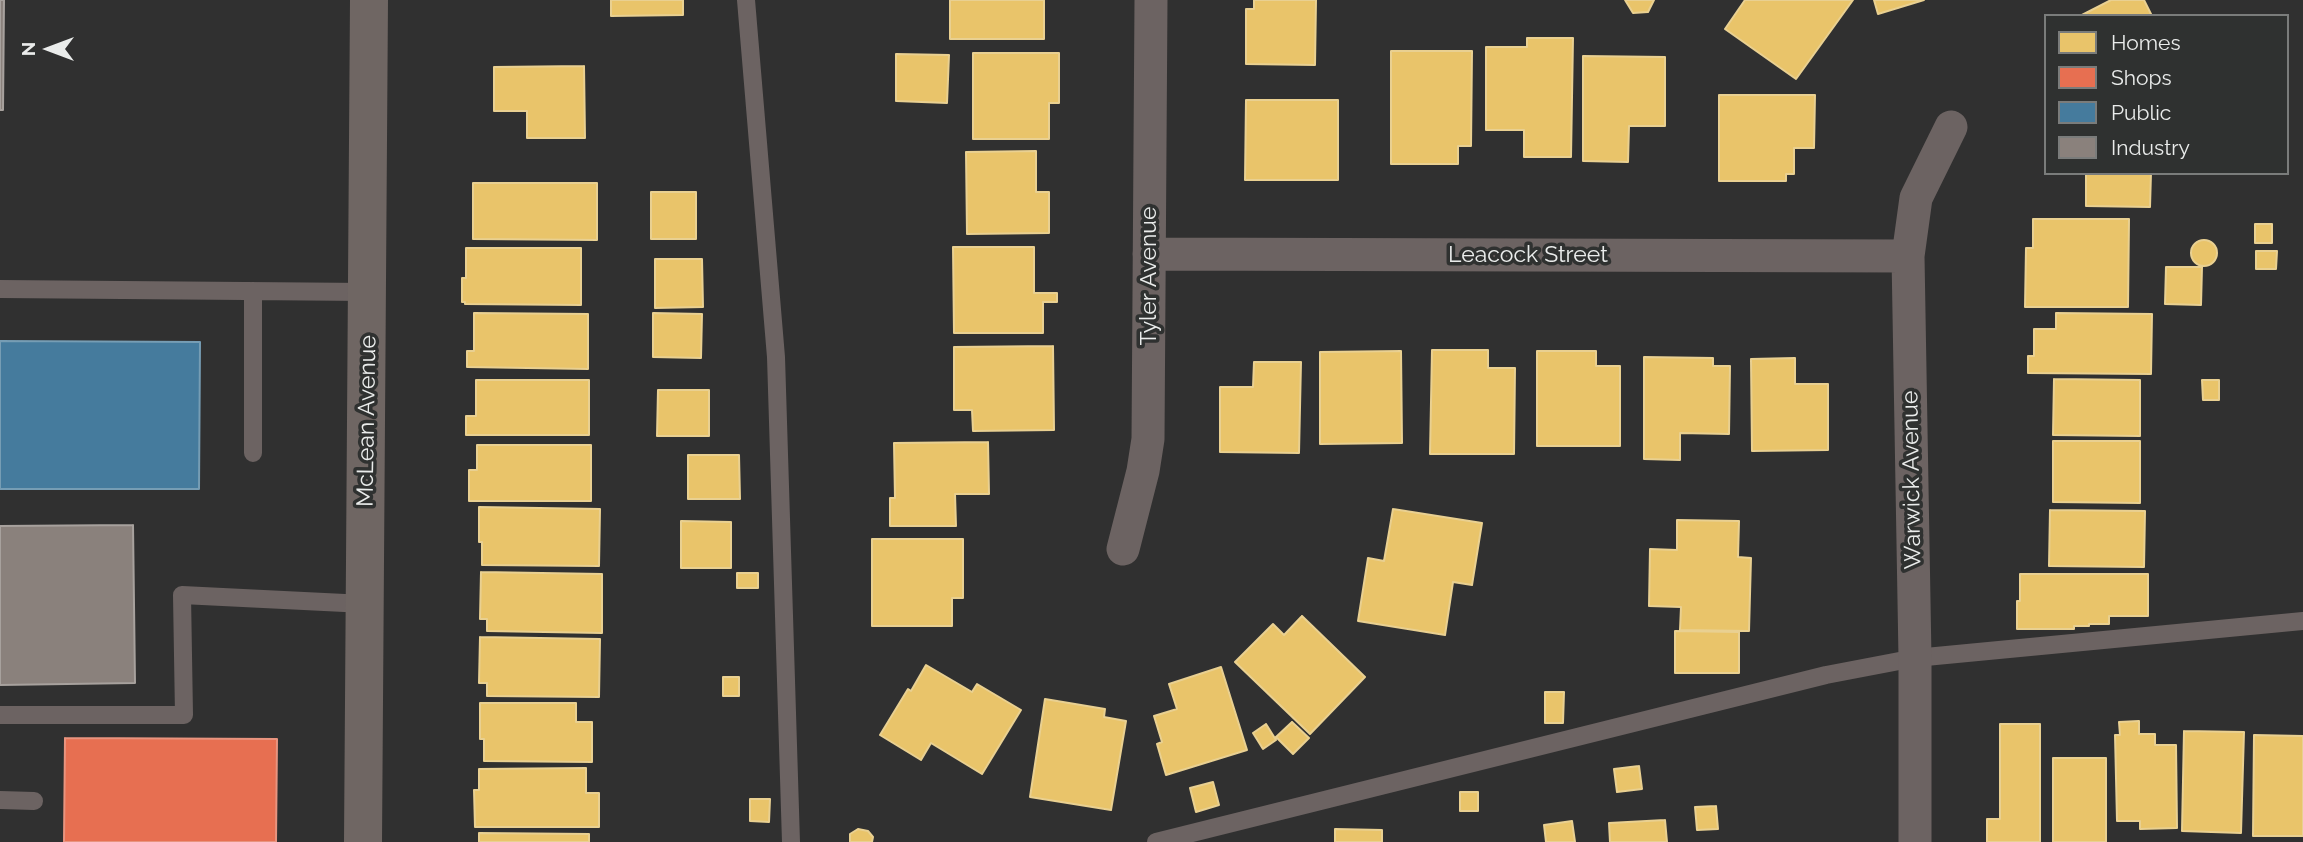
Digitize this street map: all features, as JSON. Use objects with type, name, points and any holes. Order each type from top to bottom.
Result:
[{"type":"main road","name":"McLean Avenue","points":[[363,842],[369,0]]},
{"type":"street","name":"Tyler Avenue","points":[[1123,549],[1143,471],[1148,439],[1150,0]]},
{"type":"street","name":"Warwick Avenue","points":[[1915,842],[1915,658],[1908,256],[1916,198],[1951,127]]},
{"type":"street","name":"Leacock Street","points":[[1149,254],[1908,256]]},
{"type":"lane","points":[[746,0],[776,357],[791,842]]},
{"type":"lane","points":[[0,289],[368,292]]},
{"type":"lane","points":[[253,291],[253,453]]},
{"type":"lane","points":[[0,715],[184,715],[182,595],[365,604]]},
{"type":"lane","points":[[1163,841],[1826,675],[1915,658],[2303,621]]},
{"type":"lane","points":[[0,800],[34,801]]},
{"type":"building: Homes","points":[[611,0],[683,0],[683,15],[611,16]]},
{"type":"building: Homes","points":[[950,0],[1044,0],[1044,39],[950,39]]},
{"type":"building: Homes","points":[[1254,0],[1316,0],[1315,65],[1246,64],[1246,9],[1254,9]]},
{"type":"building: Homes","points":[[1625,0],[1654,0],[1648,12],[1633,13]]},
{"type":"building: Homes","points":[[1745,0],[1853,0],[1796,79],[1725,29]]},
{"type":"building: Homes","points":[[1874,0],[1924,0],[1878,14]]},
{"type":"building: Homes","points":[[2111,0],[2144,0],[2151,14],[2084,14]]},
{"type":"building: Homes","points":[[1527,38],[1573,38],[1571,157],[1524,157],[1524,130],[1486,130],[1486,47],[1527,47]]},
{"type":"building: Homes","points":[[1391,51],[1472,51],[1471,146],[1458,146],[1458,164],[1391,164]]},
{"type":"building: Homes","points":[[973,53],[1059,53],[1059,103],[1049,103],[1049,139],[973,139]]},
{"type":"building: Homes","points":[[896,54],[949,55],[947,103],[896,101]]},
{"type":"building: Homes","points":[[1583,56],[1665,57],[1665,126],[1629,126],[1628,162],[1583,161]]},
{"type":"building: Homes","points":[[584,66],[585,138],[527,138],[527,111],[494,111],[494,67]]},
{"type":"building: Homes","points":[[1719,95],[1815,95],[1814,148],[1794,148],[1794,174],[1786,174],[1786,181],[1719,181]]},
{"type":"building: Homes","points":[[1246,100],[1338,100],[1338,180],[1245,180]]},
{"type":"building: Homes","points":[[1036,151],[1036,192],[1049,192],[1049,233],[967,234],[966,152]]},
{"type":"building: Homes","points":[[2086,175],[2151,175],[2150,207],[2086,206]]},
{"type":"building: Homes","points":[[473,183],[597,183],[597,240],[473,239]]},
{"type":"building: Homes","points":[[651,192],[696,192],[696,239],[651,239]]},
{"type":"building: Homes","points":[[2033,219],[2129,219],[2128,307],[2025,307],[2026,248],[2033,248]]},
{"type":"building: Homes","points":[[2255,224],[2272,224],[2272,243],[2255,243]]},
{"type":"building: Homes","points":[[2204,240],[2213,244],[2217,253],[2213,262],[2204,266],[2195,262],[2191,253],[2195,244]]},
{"type":"building: Homes","points":[[953,247],[1034,247],[1034,293],[1057,293],[1057,302],[1043,302],[1043,333],[954,333]]},
{"type":"building: Homes","points":[[466,248],[581,248],[581,305],[465,304],[462,302],[462,278],[466,278]]},
{"type":"building: Homes","points":[[2256,251],[2277,251],[2276,269],[2256,269]]},
{"type":"building: Homes","points":[[655,259],[702,259],[703,307],[655,308]]},
{"type":"building: Homes","points":[[2166,267],[2202,267],[2201,305],[2165,304]]},
{"type":"building: Homes","points":[[474,313],[588,314],[588,369],[467,367],[467,351],[474,351]]},
{"type":"building: Homes","points":[[653,313],[702,314],[701,358],[653,357]]},
{"type":"building: Homes","points":[[2056,313],[2152,314],[2151,374],[2028,373],[2028,356],[2034,356],[2034,329],[2056,329]]},
{"type":"building: Homes","points":[[1053,346],[1054,430],[973,431],[972,410],[954,410],[954,347]]},
{"type":"building: Homes","points":[[1432,350],[1488,350],[1488,368],[1515,368],[1514,454],[1430,454]]},
{"type":"building: Homes","points":[[1401,351],[1402,443],[1320,444],[1320,352]]},
{"type":"building: Homes","points":[[1537,351],[1596,351],[1596,366],[1620,366],[1620,446],[1537,446]]},
{"type":"building: Homes","points":[[1644,357],[1713,358],[1713,366],[1730,366],[1729,434],[1680,433],[1680,460],[1644,459]]},
{"type":"building: Homes","points":[[1795,358],[1795,384],[1828,384],[1828,450],[1752,451],[1751,359]]},
{"type":"building: Homes","points":[[1254,362],[1301,362],[1299,453],[1220,452],[1220,387],[1253,387]]},
{"type":"building: Homes","points":[[2054,379],[2140,380],[2140,436],[2053,435]]},
{"type":"building: Homes","points":[[476,380],[589,380],[589,435],[466,435],[466,416],[476,416]]},
{"type":"building: Homes","points":[[2202,380],[2219,380],[2219,400],[2203,400]]},
{"type":"building: Homes","points":[[658,390],[709,390],[709,436],[657,436]]},
{"type":"building: Homes","points":[[2053,441],[2140,441],[2140,503],[2053,502]]},
{"type":"building: Homes","points":[[988,442],[989,494],[955,494],[956,526],[890,526],[890,498],[895,498],[894,443]]},
{"type":"building: Homes","points":[[477,445],[591,445],[591,501],[469,501],[469,470],[477,470]]},
{"type":"building: Homes","points":[[688,455],[739,455],[740,499],[688,499]]},
{"type":"building: Homes","points":[[479,507],[600,509],[599,566],[482,565]]},
{"type":"building: Homes","points":[[1393,509],[1482,523],[1472,585],[1453,582],[1445,635],[1358,621],[1368,558],[1384,561]]},
{"type":"building: Homes","points":[[2050,510],[2145,511],[2144,567],[2049,566]]},
{"type":"building: Homes","points":[[1677,520],[1739,521],[1738,557],[1751,558],[1749,631],[1680,630],[1681,607],[1649,606],[1650,549],[1677,550]]},
{"type":"building: Homes","points":[[681,521],[731,522],[731,568],[681,568]]},
{"type":"building: Homes","points":[[872,539],[963,539],[963,598],[952,598],[952,626],[872,626]]},
{"type":"building: Homes","points":[[481,572],[602,574],[602,633],[487,631],[487,619],[480,619]]},
{"type":"building: Homes","points":[[737,573],[758,573],[758,588],[737,588]]},
{"type":"building: Homes","points":[[2020,574],[2148,574],[2148,616],[2109,616],[2109,624],[2074,626],[2074,629],[2017,629]]},
{"type":"building: Homes","points":[[1302,616],[1365,677],[1310,734],[1235,662],[1273,624],[1284,635]]},
{"type":"building: Homes","points":[[1675,631],[1739,632],[1739,673],[1675,673]]},
{"type":"building: Homes","points":[[480,637],[600,639],[599,697],[487,696],[487,683],[479,683]]},
{"type":"building: Homes","points":[[926,665],[972,692],[977,684],[1021,710],[982,774],[931,743],[921,760],[880,735]]},
{"type":"building: Homes","points":[[1221,667],[1247,750],[1166,775],[1157,744],[1162,742],[1154,716],[1177,709],[1169,684]]},
{"type":"building: Homes","points":[[723,677],[739,677],[739,696],[723,696]]},
{"type":"building: Homes","points":[[1545,692],[1564,692],[1563,723],[1545,723]]},
{"type":"building: Homes","points":[[1045,699],[1105,709],[1104,717],[1126,721],[1111,810],[1030,797]]},
{"type":"building: Homes","points":[[480,703],[576,703],[576,722],[592,722],[592,762],[484,761],[484,739],[480,739]]},
{"type":"building: Homes","points":[[2139,721],[2139,734],[2155,734],[2155,745],[2176,745],[2177,828],[2140,829],[2140,821],[2117,821],[2115,735],[2120,735],[2119,722]]},
{"type":"building: Homes","points":[[1292,722],[1309,738],[1293,754],[1276,737]]},
{"type":"building: Homes","points":[[1266,724],[1276,740],[1263,749],[1253,733]]},
{"type":"building: Homes","points":[[2000,724],[2040,724],[2040,842],[1987,842],[1987,819],[2000,819]]},
{"type":"building: Homes","points":[[2184,731],[2244,732],[2241,833],[2182,831]]},
{"type":"building: Homes","points":[[2254,735],[2303,736],[2303,836],[2253,836]]},
{"type":"building: Homes","points":[[2053,758],[2106,758],[2106,842],[2053,842]]},
{"type":"building: Homes","points":[[1639,766],[1642,789],[1617,792],[1614,769]]},
{"type":"building: Homes","points":[[586,768],[586,793],[599,793],[599,827],[475,827],[474,790],[479,790],[479,769]]},
{"type":"building: Homes","points":[[1213,782],[1219,805],[1196,812],[1190,788]]},
{"type":"building: Homes","points":[[1460,792],[1478,792],[1478,811],[1460,811]]},
{"type":"building: Homes","points":[[750,799],[770,799],[769,822],[750,821]]},
{"type":"building: Homes","points":[[1716,806],[1718,829],[1697,830],[1695,807]]},
{"type":"building: Homes","points":[[1665,820],[1667,842],[1610,842],[1609,823]]},
{"type":"building: Homes","points":[[1572,821],[1575,842],[1546,842],[1544,825]]},
{"type":"building: Homes","points":[[858,829],[868,831],[873,837],[872,842],[850,842],[850,834]]},
{"type":"building: Homes","points":[[1335,829],[1382,830],[1382,842],[1335,842]]},
{"type":"building: Homes","points":[[479,833],[589,834],[589,842],[479,842]]},
{"type":"building: Shops","points":[[65,738],[277,739],[276,842],[64,842]]},
{"type":"building: Public","points":[[0,341],[200,342],[199,489],[0,489]]},
{"type":"building: Industry","points":[[0,0],[4,0],[3,110],[0,110]]},
{"type":"building: Industry","points":[[133,525],[135,683],[0,685],[0,526]]}]
